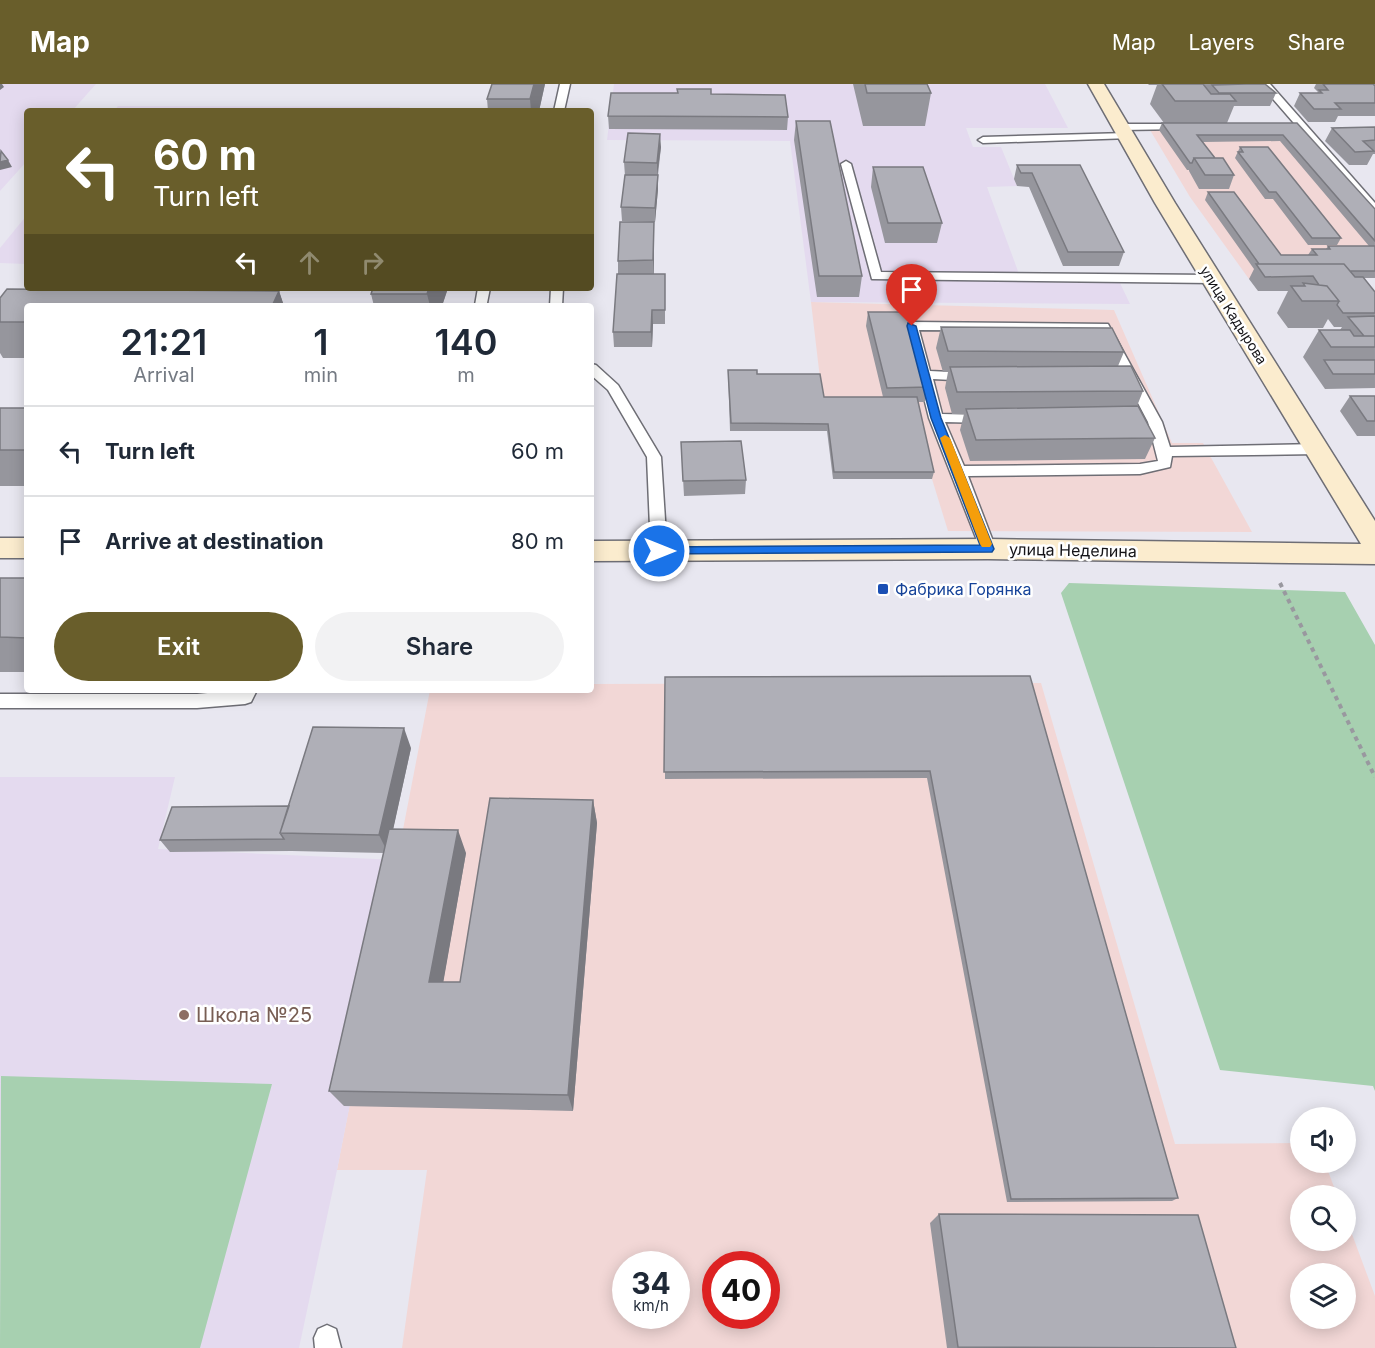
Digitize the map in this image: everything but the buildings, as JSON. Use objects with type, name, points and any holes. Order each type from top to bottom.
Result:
[{"type":"street","name":"улица Кадырова","points":[[1096,84],[1212,279],[1375,544]]},
{"type":"street","points":[[0,548],[24,548]]},
{"type":"street","name":"улица Неделина","points":[[594,551],[988,549],[1375,554]]},
{"type":"lane","points":[[560,108],[565,84]]},
{"type":"lane","points":[[1265,84],[1296,126],[1375,210]]},
{"type":"lane","points":[[983,140],[1189,127]]},
{"type":"lane","points":[[846,164],[876,276],[1212,279]]},
{"type":"lane","points":[[959,471],[1140,469],[1165,464],[1164,452],[1127,381],[1104,327],[912,326],[936,418],[959,471],[988,549]]},
{"type":"lane","points":[[594,372],[613,388],[654,457],[659,551]]},
{"type":"lane","points":[[925,375],[982,377]]},
{"type":"lane","points":[[936,418],[1005,419]]},
{"type":"lane","points":[[1164,452],[1318,449]]},
{"type":"lane","points":[[0,701],[197,701],[245,697],[247,693]]},
{"type":"path","points":[[1264,552],[1375,777]]},
{"type":"shaded area","points":[[0,84],[96,84],[75,108],[24,108],[24,164],[0,191]]},
{"type":"shaded area","points":[[614,84],[1045,84],[1068,128],[966,128],[973,147],[1001,147],[1017,186],[987,187],[1022,282],[1120,283],[1130,304],[811,302],[790,141],[607,140]]},
{"type":"shaded area","points":[[118,106],[400,107],[400,108],[116,108]]},
{"type":"shaded area","points":[[1160,127],[1297,128],[1375,219],[1375,278],[1249,279],[1190,197],[1150,130]]},
{"type":"shaded area","points":[[24,219],[24,264],[0,263],[0,248]]},
{"type":"shaded area","points":[[811,302],[1114,310],[1172,443],[1203,443],[1252,532],[948,531],[932,479],[823,404]]},
{"type":"shaded area","points":[[1041,683],[1175,1144],[1290,1143],[1290,1173],[1329,1173],[1333,1185],[1290,1185],[1290,1251],[1356,1251],[1356,1245],[1375,1296],[1375,1348],[402,1348],[427,1170],[337,1170],[429,693],[594,693],[594,684]]},
{"type":"shaded area","name":"Школа №25","points":[[0,777],[175,777],[158,849],[398,860],[337,1170],[299,1348],[0,1348]]},
{"type":"green space","points":[[1069,583],[1345,592],[1375,645],[1375,1091],[1373,1086],[1220,1070],[1061,593]]},
{"type":"green space","points":[[1,1076],[272,1084],[200,1348],[0,1348]]},
{"type":"slow traffic","points":[[945,438],[986,544]]},
{"type":"place","name":"Фабрика Горянка","points":[[883,589]]},
{"type":"place","name":"Школа №25","points":[[184,1015]]},
{"type":"route","points":[[659,551],[988,549],[959,471],[936,418],[912,326]]}]
